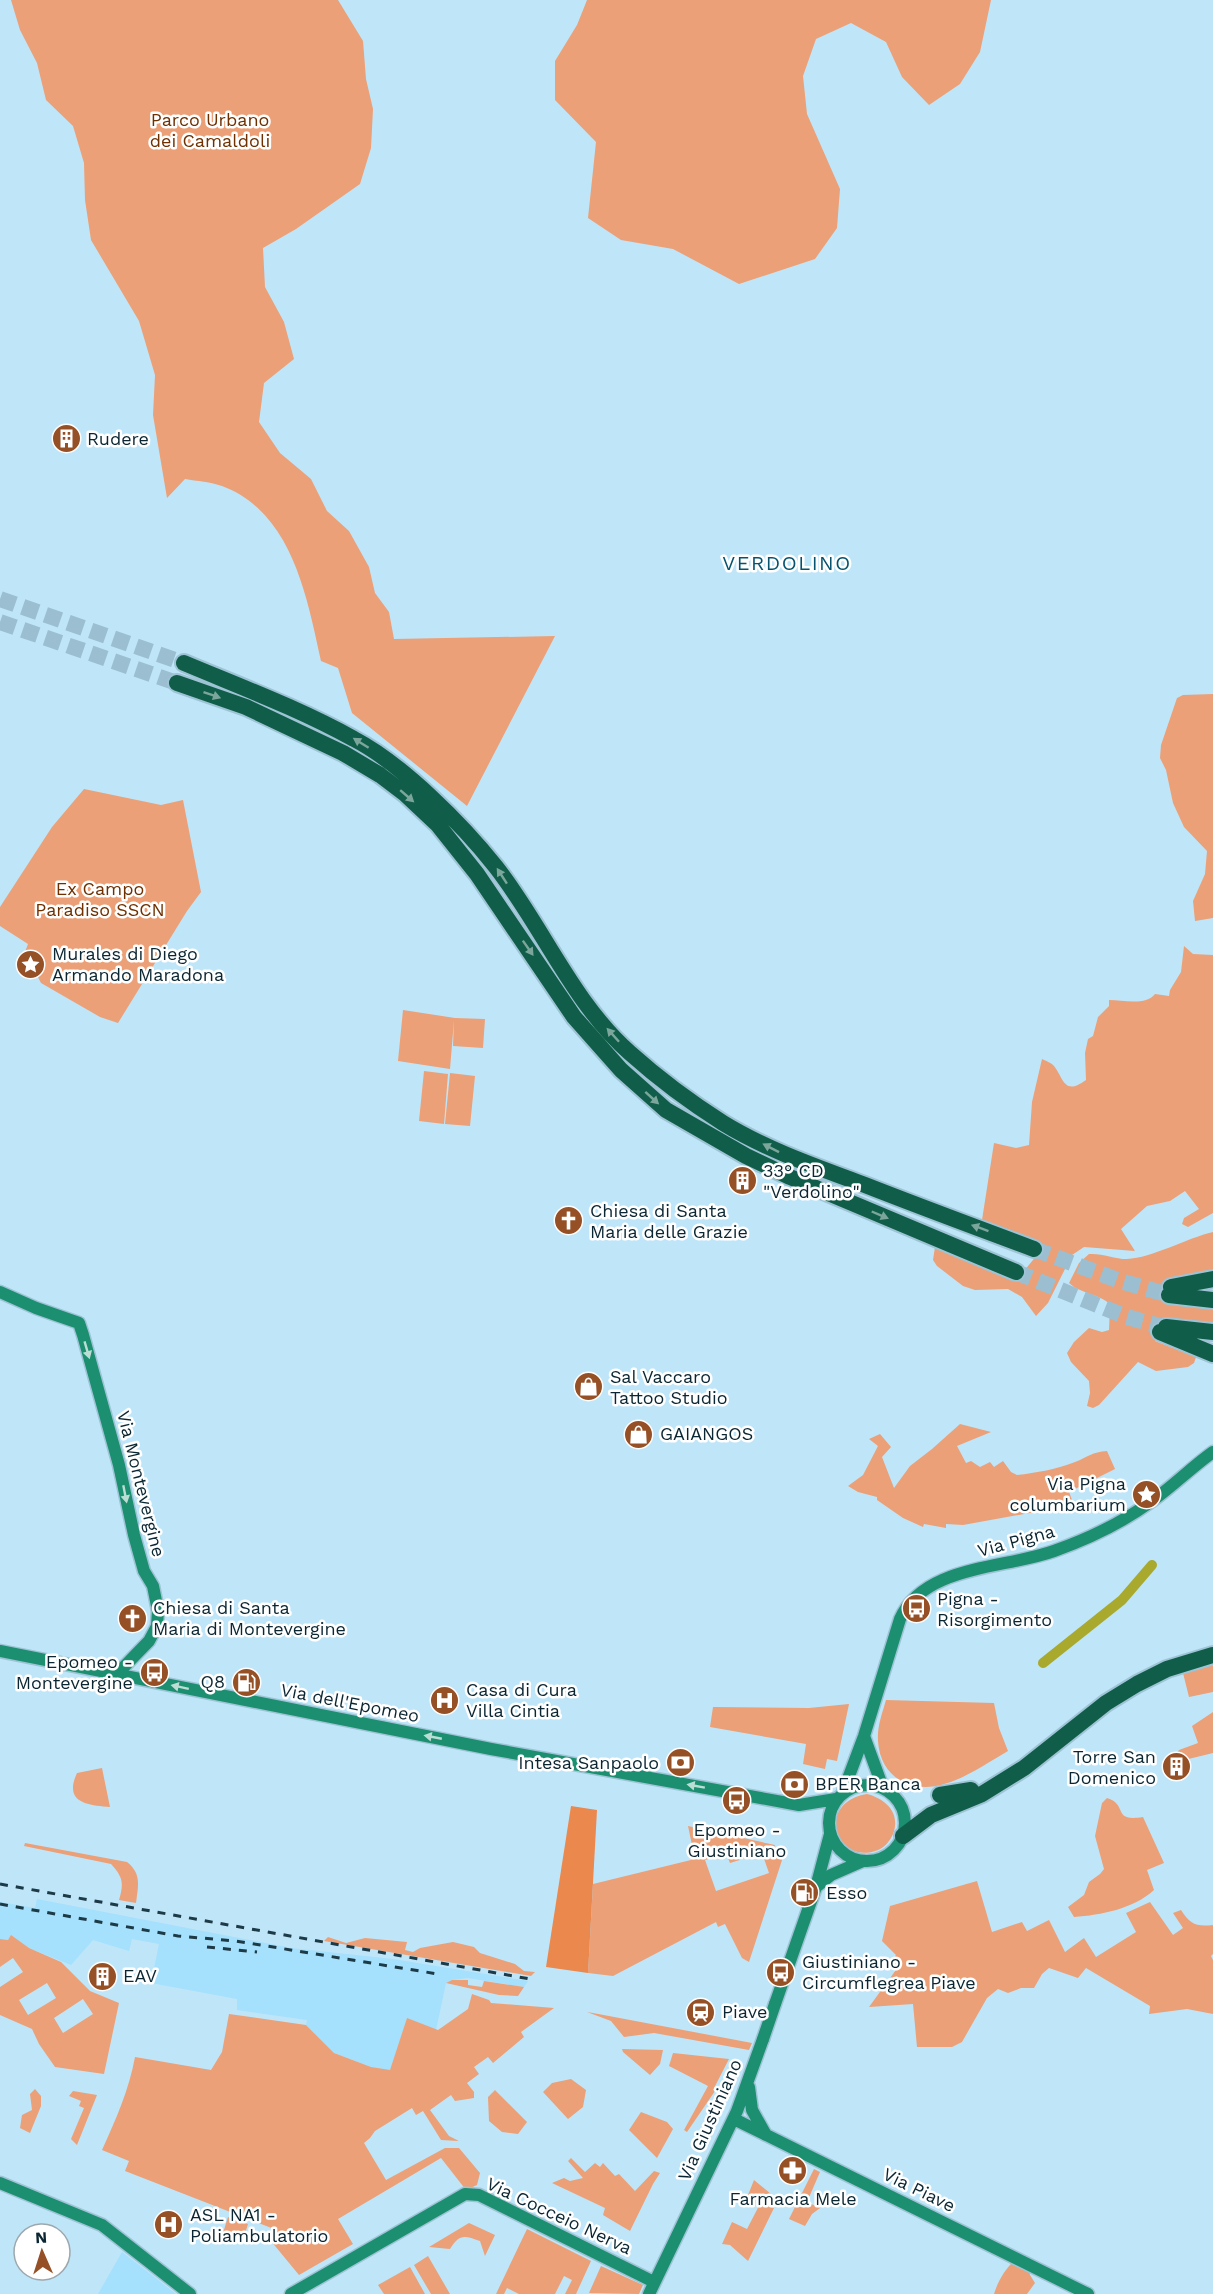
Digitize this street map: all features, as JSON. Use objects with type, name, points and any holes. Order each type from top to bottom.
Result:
[{"type":"highway","points":[[184,663],[248,689],[356,739],[388,760],[444,810],[496,867],[590,1010],[627,1050],[671,1088],[725,1124],[795,1159],[1034,1249]]},
{"type":"highway","points":[[177,683],[246,707],[344,753],[405,794],[438,825],[477,874],[574,1017],[621,1070],[666,1110],[768,1166],[1016,1272]]},
{"type":"highway","points":[[1213,1279],[1170,1291],[1213,1300]]},
{"type":"highway","points":[[1210,1353],[1161,1329],[1213,1332]]},
{"type":"highway","points":[[903,1836],[931,1815],[982,1794],[1024,1768],[1106,1703],[1167,1669],[1213,1655]]},
{"type":"highway","points":[[940,1796],[1001,1782]]},
{"type":"street","name":"Via Montevergine","points":[[0,1292],[80,1323],[119,1465],[134,1535],[144,1571],[153,1586],[158,1611],[157,1626],[149,1641],[116,1675]]},
{"type":"street","name":"Via Pigna","points":[[864,1736],[906,1607],[925,1588],[947,1578],[1053,1552],[1081,1540],[1119,1522],[1152,1501],[1213,1452]]},
{"type":"street","name":"Via dell'Epomeo","points":[[0,1651],[480,1747],[799,1805],[840,1796]]},
{"type":"street","points":[[863,1861],[843,1852],[830,1834],[829,1815],[840,1796],[864,1736]]},
{"type":"street","points":[[864,1736],[884,1788]]},
{"type":"street","points":[[816,1887],[831,1875],[863,1861],[880,1859],[888,1855],[900,1844],[903,1836],[905,1827],[903,1809],[892,1793],[884,1788],[862,1784],[852,1787],[840,1796]]},
{"type":"street","name":"Via Giustiniano","points":[[652,2288],[734,2119],[749,2083],[816,1887],[830,1834]]},
{"type":"street","points":[[749,2083],[752,2110],[766,2135]]},
{"type":"street","name":"Via Piave","points":[[734,2119],[1088,2294]]},
{"type":"street","points":[[0,2183],[102,2225],[190,2294]]},
{"type":"street","name":"Via Cocceio Nerva","points":[[291,2294],[465,2194],[479,2195],[652,2288]]},
{"type":"shaded area","points":[[571,1806],[597,1810],[588,1973],[546,1967]]},
{"type":"shaded area","points":[[37,1899],[291,1948],[393,1959],[528,1981],[524,1987],[468,1978],[446,1983],[436,2030],[407,2019],[390,2071],[371,2067],[334,2053],[306,2025],[307,2020],[237,2010],[237,1999],[151,1983],[159,1944],[132,1939],[129,1951],[93,1940],[71,1965],[29,1948],[11,1936],[8,1940],[0,1939],[0,1902],[35,1908]]},
{"type":"shaded area","points":[[122,2252],[148,2272],[176,2294],[98,2294]]},
{"type":"green space","name":"Parco Urbano dei Camaldoli","points":[[11,0],[338,0],[363,41],[366,79],[373,109],[371,148],[360,184],[296,229],[263,248],[265,287],[284,322],[294,359],[264,383],[259,422],[280,453],[311,479],[327,511],[349,531],[369,567],[375,593],[389,612],[394,639],[555,636],[467,806],[352,713],[338,668],[321,661],[302,584],[280,536],[265,515],[246,498],[222,486],[209,483],[185,479],[167,498],[153,415],[155,375],[139,321],[91,240],[85,200],[84,163],[73,126],[46,100],[37,63],[20,30]]},
{"type":"green space","points":[[587,0],[991,0],[980,52],[960,84],[929,105],[902,77],[886,42],[851,23],[816,39],[803,76],[807,114],[840,189],[837,228],[815,259],[739,284],[673,249],[621,240],[588,218],[596,142],[555,100],[555,61],[577,25]]},
{"type":"green space","points":[[1213,694],[1213,918],[1195,921],[1193,901],[1205,874],[1207,851],[1184,827],[1173,803],[1166,770],[1160,758],[1161,745],[1177,698],[1183,695]]},
{"type":"green space","name":"Ex Campo Paradiso SSCN","points":[[84,789],[161,805],[183,800],[201,892],[118,1023],[100,1017],[41,983],[25,952],[28,944],[0,926],[0,907],[52,827]]},
{"type":"green space","points":[[1184,946],[1193,954],[1213,955],[1213,1213],[1188,1227],[1182,1224],[1184,1218],[1199,1209],[1185,1191],[1170,1201],[1147,1206],[1121,1229],[1135,1251],[1084,1247],[1072,1255],[1048,1303],[1036,1316],[1022,1297],[1008,1289],[975,1290],[963,1286],[937,1266],[933,1260],[935,1247],[1004,1275],[1024,1271],[1037,1255],[1037,1244],[1033,1240],[982,1220],[994,1143],[1016,1148],[1029,1145],[1032,1102],[1042,1059],[1053,1065],[1069,1086],[1079,1085],[1086,1080],[1085,1053],[1088,1039],[1093,1036],[1098,1017],[1109,1006],[1109,1000],[1140,1001],[1151,998],[1155,994],[1169,996],[1181,972]]},
{"type":"green space","points":[[403,1010],[455,1018],[485,1019],[483,1048],[453,1046],[454,1020],[450,1069],[398,1061]]},
{"type":"green space","points":[[424,1071],[448,1074],[444,1124],[419,1121]]},
{"type":"green space","points":[[450,1073],[475,1076],[470,1126],[445,1124]]},
{"type":"green space","points":[[1213,1232],[1213,1272],[1170,1285],[1213,1307],[1213,1325],[1164,1320],[1155,1341],[1196,1357],[1194,1363],[1188,1367],[1156,1371],[1138,1362],[1099,1405],[1093,1408],[1087,1406],[1090,1393],[1089,1381],[1071,1362],[1067,1353],[1074,1342],[1089,1328],[1102,1332],[1109,1330],[1110,1304],[1069,1283],[1079,1263],[1089,1254],[1122,1259],[1137,1258]]},
{"type":"green space","points":[[960,1424],[991,1432],[957,1446],[966,1463],[971,1461],[980,1467],[990,1462],[994,1467],[1003,1461],[1011,1472],[1017,1475],[1054,1469],[1107,1451],[1115,1469],[1069,1492],[1074,1505],[963,1525],[946,1524],[946,1528],[924,1524],[923,1527],[903,1518],[877,1500],[877,1497],[858,1492],[848,1486],[863,1475],[878,1446],[869,1439],[880,1434],[891,1447],[882,1457],[894,1488],[910,1466]]},
{"type":"green space","points":[[1213,1665],[1213,1692],[1189,1697],[1183,1673]]},
{"type":"green space","points":[[886,1700],[994,1703],[999,1728],[1008,1751],[959,1779],[941,1785],[929,1787],[908,1784],[890,1772],[880,1753],[878,1731]]},
{"type":"green space","points":[[849,1704],[837,1761],[827,1759],[825,1769],[803,1764],[806,1744],[710,1727],[713,1707],[809,1708]]},
{"type":"green space","points":[[1213,1712],[1213,1753],[1168,1764],[1179,1750],[1198,1743],[1192,1726]]},
{"type":"green space","points":[[102,1768],[110,1807],[80,1801],[73,1791],[77,1773]]},
{"type":"green space","points":[[867,1794],[886,1803],[893,1813],[895,1826],[892,1837],[885,1845],[878,1850],[863,1853],[851,1850],[842,1842],[837,1832],[836,1820],[840,1809],[851,1800]]},
{"type":"green space","points":[[1107,1798],[1114,1801],[1123,1815],[1133,1818],[1143,1817],[1164,1863],[1147,1870],[1154,1890],[1146,1897],[1116,1910],[1074,1917],[1068,1907],[1084,1895],[1089,1882],[1104,1869],[1095,1836],[1102,1803]]},
{"type":"green space","points":[[688,1826],[775,1845],[773,1854],[783,1857],[749,1962],[742,1958],[725,1924],[718,1927],[716,1922],[613,1976],[588,1973],[593,1884],[695,1859]],"holes":[[[726,1853],[730,1863],[762,1853],[769,1873],[716,1891],[705,1860]]]},
{"type":"green space","points":[[25,1843],[127,1862],[137,1876],[136,1903],[119,1900],[122,1889],[121,1880],[111,1864],[24,1846]]},
{"type":"green space","points":[[977,1881],[992,1932],[1022,1922],[1027,1931],[1049,1920],[1065,1952],[1084,1938],[1096,1957],[1136,1932],[1126,1913],[1150,1902],[1173,1935],[1183,1928],[1173,1913],[1181,1910],[1194,1924],[1213,1925],[1213,1954],[1211,1956],[1213,1960],[1213,2014],[1187,2009],[1149,2014],[1150,2006],[1086,1968],[1078,1978],[1049,1968],[1042,1974],[1034,1988],[1021,1988],[1008,1993],[998,1989],[987,1998],[962,2042],[952,2047],[917,2047],[913,2004],[869,2007],[901,1963],[893,1959],[896,1955],[882,1941],[890,1906]]},
{"type":"green space","points":[[11,1935],[29,1948],[61,1962],[90,1991],[119,2003],[104,2074],[55,2067],[32,2029],[0,2015],[0,1987],[23,1972],[13,1958],[0,1967],[0,1939],[8,1940]],"holes":[[[47,1983],[56,1998],[28,2015],[19,2000]],[[83,1999],[93,2014],[63,2033],[54,2018]]]},
{"type":"green space","points":[[328,1937],[346,1943],[365,1938],[407,1942],[405,1950],[413,1952],[420,1948],[453,1942],[474,1947],[480,1953],[515,1964],[524,1971],[535,1972],[531,1976],[324,1941]]},
{"type":"green space","points":[[452,1980],[468,1980],[468,1985],[482,1987],[484,1981],[524,1987],[518,1996],[499,1995],[446,1983]]},
{"type":"green space","points":[[472,1994],[489,2000],[491,2003],[554,2008],[521,2032],[524,2037],[493,2063],[488,2057],[474,2067],[479,2074],[467,2083],[474,2092],[474,2098],[455,2101],[451,2095],[430,2110],[449,2136],[459,2141],[441,2140],[423,2111],[416,2115],[412,2108],[375,2131],[364,2143],[386,2180],[445,2148],[459,2148],[480,2173],[477,2185],[466,2190],[441,2158],[338,2219],[353,2244],[299,2275],[266,2235],[274,2229],[125,2171],[129,2161],[102,2150],[126,2093],[135,2057],[211,2070],[222,2052],[229,2014],[306,2025],[334,2053],[371,2067],[390,2070],[407,2018],[438,2030],[468,2009]]},
{"type":"green space","points":[[587,2012],[752,2043],[749,2050],[654,2033],[624,2037],[611,2021]]},
{"type":"green space","points":[[622,2049],[663,2050],[660,2064],[650,2075]]},
{"type":"green space","points":[[673,2053],[729,2059],[713,2090],[715,2091],[687,2132],[684,2130],[708,2086],[669,2066]]},
{"type":"green space","points":[[571,2079],[586,2090],[583,2107],[568,2119],[543,2092],[552,2083]]},
{"type":"green space","points":[[35,2089],[41,2096],[41,2106],[30,2133],[20,2128],[22,2115],[32,2110],[30,2094]]},
{"type":"green space","points":[[495,2090],[527,2122],[518,2134],[502,2132],[489,2121],[488,2097]]},
{"type":"green space","points":[[73,2091],[97,2095],[77,2145],[71,2139],[84,2108],[79,2106],[81,2101],[69,2096]]},
{"type":"green space","points":[[641,2112],[667,2122],[673,2129],[657,2158],[629,2130]]},
{"type":"green space","points":[[571,2158],[585,2172],[595,2163],[600,2167],[603,2163],[615,2176],[619,2174],[635,2191],[654,2171],[660,2173],[630,2231],[603,2215],[605,2208],[552,2183],[564,2178],[570,2181],[583,2178],[568,2161]]},
{"type":"green space","points":[[814,2169],[820,2172],[807,2202],[820,2208],[812,2214],[805,2226],[789,2219]]},
{"type":"green space","points":[[754,2180],[771,2194],[768,2205],[774,2208],[748,2261],[730,2245],[722,2244],[732,2222],[747,2229],[761,2202],[748,2195]]},
{"type":"green space","points":[[228,2217],[248,2224],[242,2243],[222,2236]]},
{"type":"green space","points":[[469,2223],[495,2235],[485,2256],[480,2241],[466,2237],[459,2238],[450,2249],[429,2247]]},
{"type":"green space","points":[[527,2229],[591,2261],[576,2294],[565,2294],[572,2280],[564,2276],[555,2294],[519,2294],[507,2288],[504,2294],[496,2294]]},
{"type":"green space","points":[[428,2256],[450,2294],[431,2294],[414,2265]]},
{"type":"green space","points":[[1015,2260],[1028,2266],[1035,2283],[1027,2294],[994,2294],[1002,2275]]},
{"type":"green space","points":[[601,2266],[643,2285],[639,2294],[589,2293]]},
{"type":"green space","points":[[410,2267],[425,2294],[384,2294],[378,2285]]},
{"type":"waterway","points":[[1043,1663],[1122,1600],[1152,1565]]},
{"type":"tunnel","points":[[0,599],[184,663]]},
{"type":"tunnel","points":[[0,622],[177,683]]},
{"type":"tunnel","points":[[1034,1249],[1120,1281],[1169,1295]]},
{"type":"tunnel","points":[[1016,1272],[1127,1317],[1163,1327]]},
{"type":"railway","points":[[0,1884],[530,1979]]},
{"type":"railway","points":[[0,1904],[178,1936],[236,1941],[438,1974]]},
{"type":"railway","points":[[207,1947],[257,1952]]},
{"type":"place","name":"Rudere","points":[[66,439]]},
{"type":"place","name":"Murales di Diego Armando Maradona","points":[[31,964]]},
{"type":"place","name":"33° CD \"Verdolino\"","points":[[742,1181]]},
{"type":"place","name":"Chiesa di Santa Maria delle Grazie","points":[[569,1221]]},
{"type":"place","name":"Sal Vaccaro Tattoo Studio","points":[[589,1387]]},
{"type":"place","name":"GAIANGOS","points":[[639,1434]]},
{"type":"place","name":"Via Pigna columbarium","points":[[1147,1494]]},
{"type":"place","name":"Pigna - Risorgimento","points":[[916,1609]]},
{"type":"place","name":"Chiesa di Santa Maria di Montevergine","points":[[132,1618]]},
{"type":"place","name":"Epomeo - Montevergine","points":[[154,1672]]},
{"type":"place","name":"Q8","points":[[246,1682]]},
{"type":"place","name":"Casa di Cura Villa Cintia","points":[[445,1700]]},
{"type":"place","name":"Intesa Sanpaolo","points":[[680,1763]]},
{"type":"place","name":"Torre San Domenico","points":[[1177,1767]]},
{"type":"place","name":"BPER Banca","points":[[794,1784]]},
{"type":"place","name":"Epomeo - Giustiniano","points":[[737,1801]]},
{"type":"place","name":"Esso","points":[[805,1893]]},
{"type":"place","name":"Giustiniano - Circumflegrea Piave","points":[[781,1972]]},
{"type":"place","name":"EAV","points":[[102,1976]]},
{"type":"place","name":"Piave","points":[[701,2012]]},
{"type":"place","name":"Farmacia Mele","points":[[793,2170]]},
{"type":"place","name":"ASL NA1 - Poliambulatorio","points":[[169,2225]]},
{"type":"district","name":"VERDOLINO","points":[[787,563]]}]
